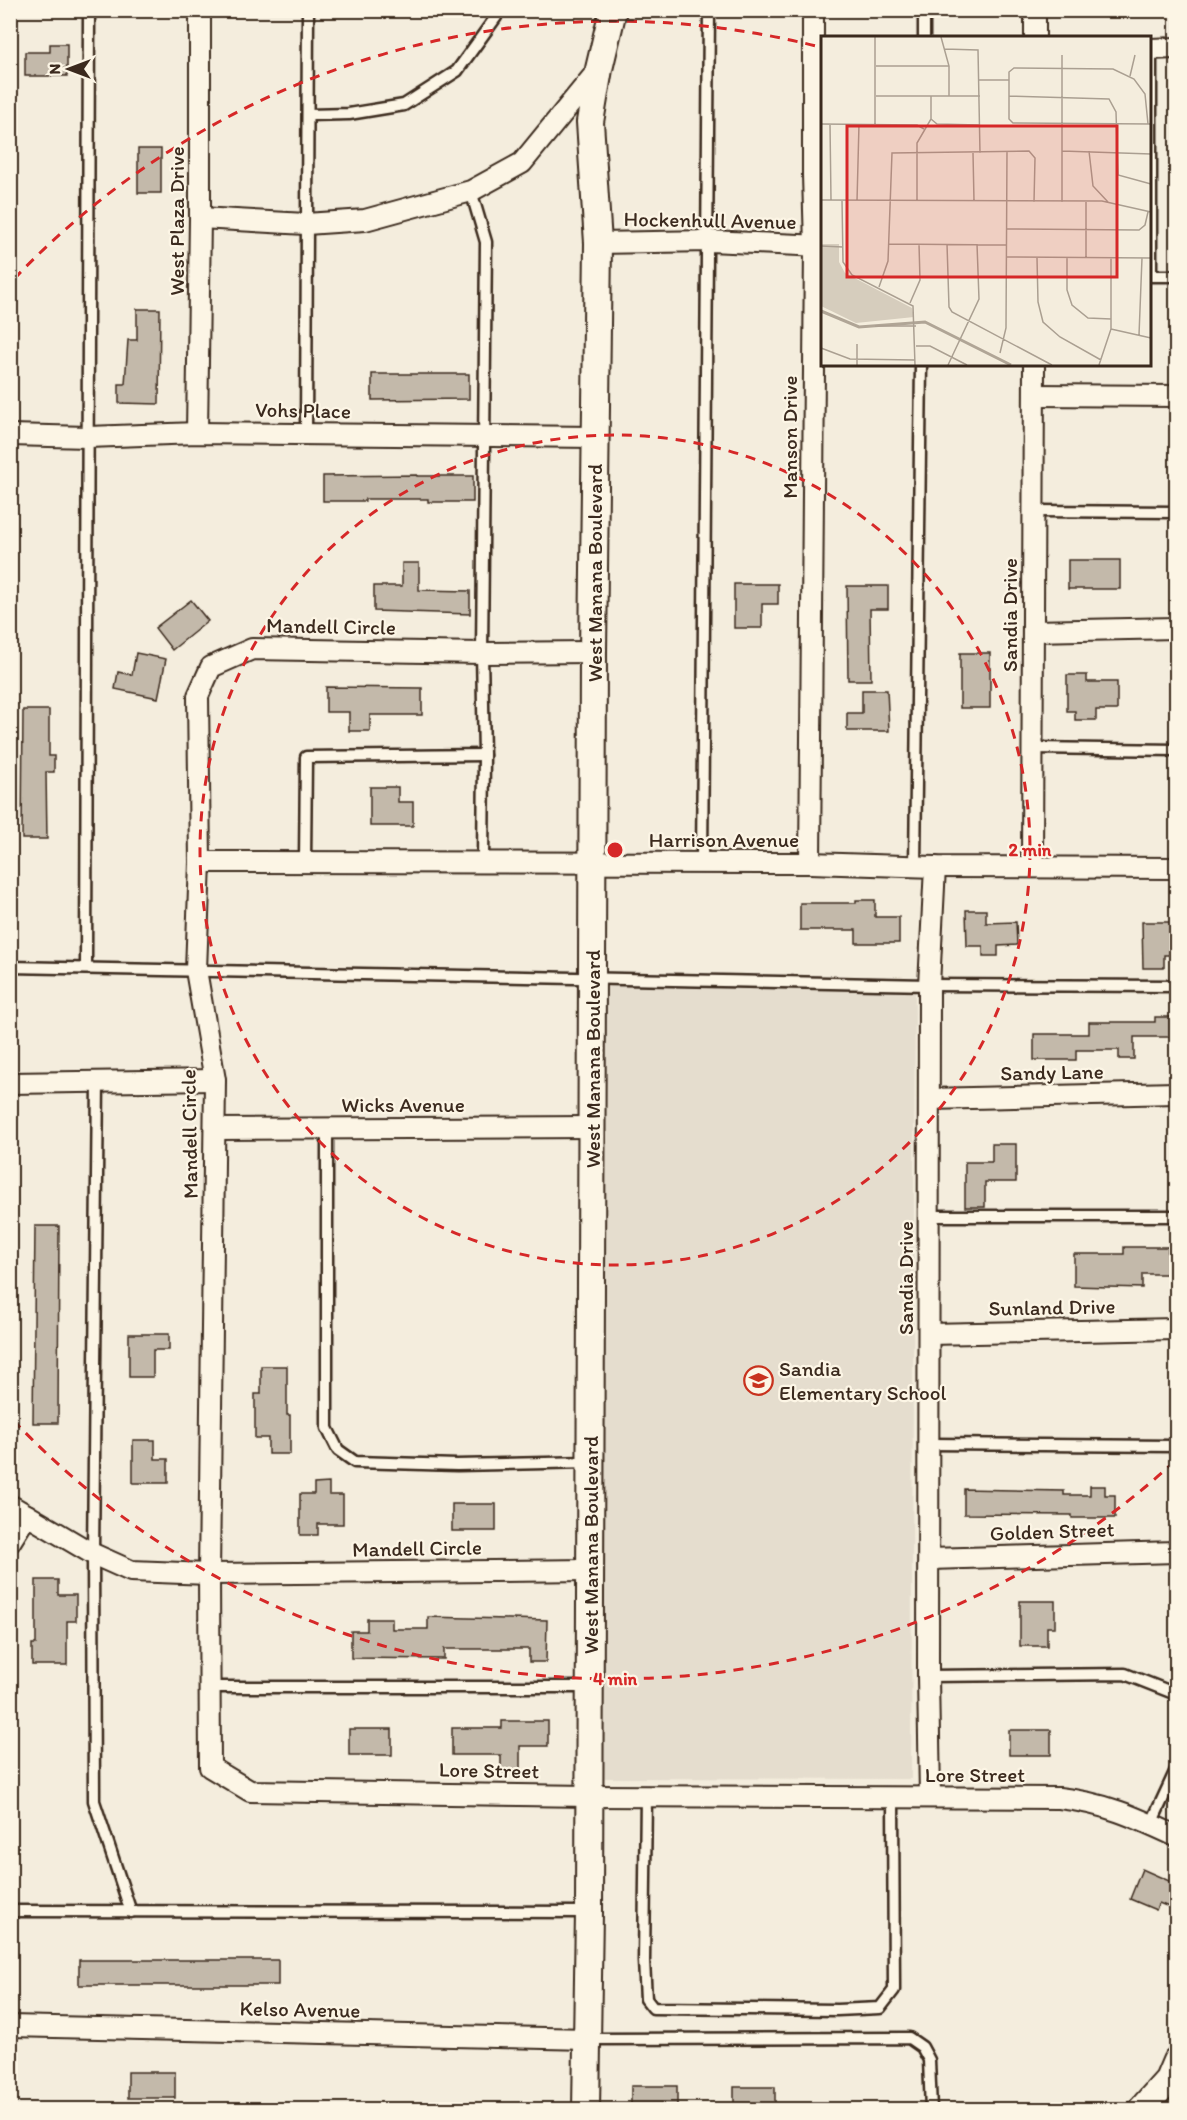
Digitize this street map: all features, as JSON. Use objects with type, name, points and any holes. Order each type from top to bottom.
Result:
[{"type":"street","name":"West Plaza Drive","points":[[197,433],[200,10]]},
{"type":"street","name":"West Manana Boulevard","points":[[586,2109],[589,1912],[593,652],[598,243],[590,122],[599,69],[614,10]]},
{"type":"street","name":"Manson Drive","points":[[810,863],[818,246],[813,10]]},
{"type":"street","points":[[1035,10],[1035,36]]},
{"type":"street","points":[[1151,49],[1176,48]]},
{"type":"street","points":[[200,218],[306,224],[365,220],[471,191],[522,163],[599,69]]},
{"type":"street","name":"Hockenhull Avenue","points":[[598,243],[708,242],[818,246]]},
{"type":"street","name":"Sandia Drive","points":[[1032,866],[1034,366]]},
{"type":"street","points":[[1034,395],[1176,396]]},
{"type":"street","name":"Vohs Place","points":[[10,435],[88,437],[197,433],[485,434],[595,437]]},
{"type":"street","points":[[1033,631],[1176,628]]},
{"type":"street","name":"Mandell Circle","points":[[590,1570],[209,1574],[215,1080],[196,970],[200,862],[198,696],[211,668],[252,649],[482,653],[593,652]]},
{"type":"street","name":"Harrison Avenue","points":[[200,862],[810,863],[925,867],[1176,868]]},
{"type":"street","name":"Sandia Drive","points":[[925,867],[929,985],[928,1676],[930,1797]]},
{"type":"street","points":[[10,1083],[215,1080]]},
{"type":"street","name":"Sandy Lane","points":[[929,1099],[1176,1093]]},
{"type":"street","name":"Wicks Avenue","points":[[215,1129],[592,1127]]},
{"type":"street","name":"Sunland Drive","points":[[929,1334],[1176,1329]]},
{"type":"street","points":[[10,1542],[19,1510],[93,1554],[131,1571],[209,1574]]},
{"type":"street","name":"Golden Street","points":[[929,1559],[1176,1552]]},
{"type":"street","name":"Lore Street","points":[[209,1574],[210,1767],[250,1791],[589,1796],[1059,1798],[1087,1801],[1114,1808],[1176,1836]]},
{"type":"street","name":"Kelso Avenue","points":[[10,2026],[588,2039]]},
{"type":"street","points":[[1142,2109],[1168,2080],[1176,2061]]},
{"type":"lane","points":[[86,968],[89,10]]},
{"type":"lane","points":[[306,435],[308,10]]},
{"type":"lane","points":[[308,115],[349,114],[404,105],[457,71],[496,17],[497,10]]},
{"type":"lane","points":[[702,863],[710,10]]},
{"type":"lane","points":[[924,10],[924,36]]},
{"type":"lane","points":[[471,191],[486,242],[482,653],[483,862]]},
{"type":"lane","points":[[1151,276],[1176,276]]},
{"type":"lane","points":[[921,366],[925,867]]},
{"type":"lane","points":[[1033,512],[1176,512]]},
{"type":"lane","points":[[1032,748],[1176,750]]},
{"type":"lane","points":[[305,862],[306,757],[484,755]]},
{"type":"lane","points":[[10,967],[929,985],[1176,986]]},
{"type":"lane","points":[[98,1082],[93,1554],[94,1802],[131,1912]]},
{"type":"lane","points":[[327,1129],[327,1428],[338,1450],[355,1462],[457,1465],[590,1462]]},
{"type":"lane","points":[[929,1216],[1176,1216]]},
{"type":"lane","points":[[929,1444],[1176,1446]]},
{"type":"lane","points":[[928,1676],[1125,1674],[1176,1694]]},
{"type":"lane","points":[[210,1687],[590,1687]]},
{"type":"lane","points":[[1150,1824],[1176,1770]]},
{"type":"lane","points":[[646,1796],[644,1961],[646,1999],[653,2008],[825,2010],[880,2008],[894,1990],[893,1798]]},
{"type":"lane","points":[[10,1911],[589,1912]]},
{"type":"lane","points":[[588,2039],[909,2038],[922,2047],[929,2060],[931,2109]]},
{"type":"shaded area","name":"Sandia Elementary School","points":[[605,981],[915,983],[911,1779],[601,1778]]},
{"type":"building","points":[[50,44],[67,44],[67,76],[25,76],[25,52],[50,52]]},
{"type":"building","points":[[138,149],[161,149],[161,193],[138,193]]},
{"type":"building","points":[[137,309],[160,309],[159,404],[119,403],[119,384],[125,384],[128,340],[137,340]]},
{"type":"building","points":[[372,374],[469,374],[469,399],[372,400]]},
{"type":"building","points":[[323,476],[473,476],[473,502],[428,502],[428,499],[323,501]]},
{"type":"building","points":[[1068,560],[1120,560],[1120,589],[1068,589]]},
{"type":"building","points":[[402,563],[419,563],[419,590],[470,591],[470,614],[374,611],[374,586],[402,586]]},
{"type":"building","points":[[734,584],[778,584],[778,604],[762,604],[762,628],[734,628]]},
{"type":"building","points":[[847,586],[888,586],[888,609],[870,609],[871,680],[848,680]]},
{"type":"building","points":[[191,600],[208,621],[172,650],[155,628]]},
{"type":"building","points":[[136,653],[166,659],[158,698],[115,689],[118,672],[132,675]]},
{"type":"building","points":[[960,653],[990,653],[990,708],[960,708]]},
{"type":"building","points":[[1067,675],[1087,675],[1087,682],[1117,682],[1117,710],[1096,710],[1096,720],[1075,720],[1075,711],[1067,711]]},
{"type":"building","points":[[326,687],[422,688],[422,715],[370,715],[370,731],[349,731],[349,712],[326,712]]},
{"type":"building","points":[[862,690],[887,690],[889,731],[847,731],[847,713],[862,713]]},
{"type":"building","points":[[23,710],[49,710],[49,756],[54,756],[54,772],[46,772],[47,839],[22,839]]},
{"type":"building","points":[[370,787],[398,787],[398,802],[413,802],[413,826],[370,826]]},
{"type":"building","points":[[856,900],[875,900],[875,917],[899,917],[899,943],[856,943],[856,930],[800,930],[800,903],[856,903]]},
{"type":"building","points":[[966,910],[986,910],[986,923],[1016,922],[1017,945],[998,946],[998,956],[983,956],[983,946],[967,946]]},
{"type":"building","points":[[1142,922],[1176,922],[1176,955],[1164,955],[1164,968],[1143,968]]},
{"type":"building","points":[[1155,1017],[1176,1017],[1176,1037],[1134,1037],[1134,1059],[1119,1059],[1119,1050],[1076,1050],[1076,1060],[1034,1060],[1034,1034],[1089,1034],[1089,1022],[1155,1022]]},
{"type":"building","points":[[992,1144],[1016,1144],[1016,1182],[985,1182],[985,1207],[965,1207],[965,1162],[992,1162]]},
{"type":"building","points":[[35,1226],[59,1226],[58,1423],[33,1423]]},
{"type":"building","points":[[1124,1247],[1168,1247],[1168,1274],[1142,1274],[1142,1288],[1074,1286],[1074,1254],[1124,1254]]},
{"type":"building","points":[[129,1334],[169,1334],[169,1350],[153,1350],[153,1377],[129,1377]]},
{"type":"building","points":[[261,1366],[287,1366],[290,1454],[268,1454],[268,1438],[255,1438],[255,1394],[261,1394]]},
{"type":"building","points":[[133,1440],[155,1440],[155,1459],[168,1459],[168,1483],[133,1483]]},
{"type":"building","points":[[329,1483],[329,1495],[343,1495],[343,1524],[318,1524],[318,1535],[300,1535],[300,1494],[314,1494],[314,1484]]},
{"type":"building","points":[[1090,1486],[1105,1486],[1105,1495],[1115,1495],[1115,1518],[1072,1518],[1072,1515],[964,1514],[964,1489],[1064,1491],[1064,1495],[1090,1495]]},
{"type":"building","points":[[452,1504],[496,1504],[496,1531],[452,1531]]},
{"type":"building","points":[[36,1580],[58,1580],[58,1595],[76,1595],[76,1621],[67,1621],[67,1665],[32,1665],[32,1644],[36,1644]]},
{"type":"building","points":[[1020,1601],[1055,1601],[1055,1627],[1047,1627],[1047,1646],[1020,1646]]},
{"type":"building","points":[[428,1617],[547,1620],[546,1662],[529,1662],[529,1649],[444,1649],[444,1659],[351,1658],[351,1631],[367,1631],[367,1619],[392,1619],[392,1629],[428,1629]]},
{"type":"building","points":[[502,1721],[548,1721],[548,1746],[520,1746],[520,1772],[501,1772],[501,1755],[452,1755],[452,1728],[502,1728]]},
{"type":"building","points":[[349,1729],[392,1729],[392,1755],[349,1755]]},
{"type":"building","points":[[1009,1730],[1051,1730],[1051,1755],[1009,1755]]},
{"type":"building","points":[[1142,1869],[1176,1884],[1176,1910],[1159,1903],[1156,1910],[1130,1899]]},
{"type":"building","points":[[79,1960],[278,1960],[278,1985],[79,1985]]},
{"type":"building","points":[[128,2072],[175,2072],[175,2098],[128,2098]]},
{"type":"building","points":[[631,2086],[677,2086],[677,2109],[631,2109]]},
{"type":"building","points":[[734,2087],[775,2087],[775,2109],[734,2109]]},
{"type":"place","name":"Sandia Elementary School","points":[[758,1380]]}]
